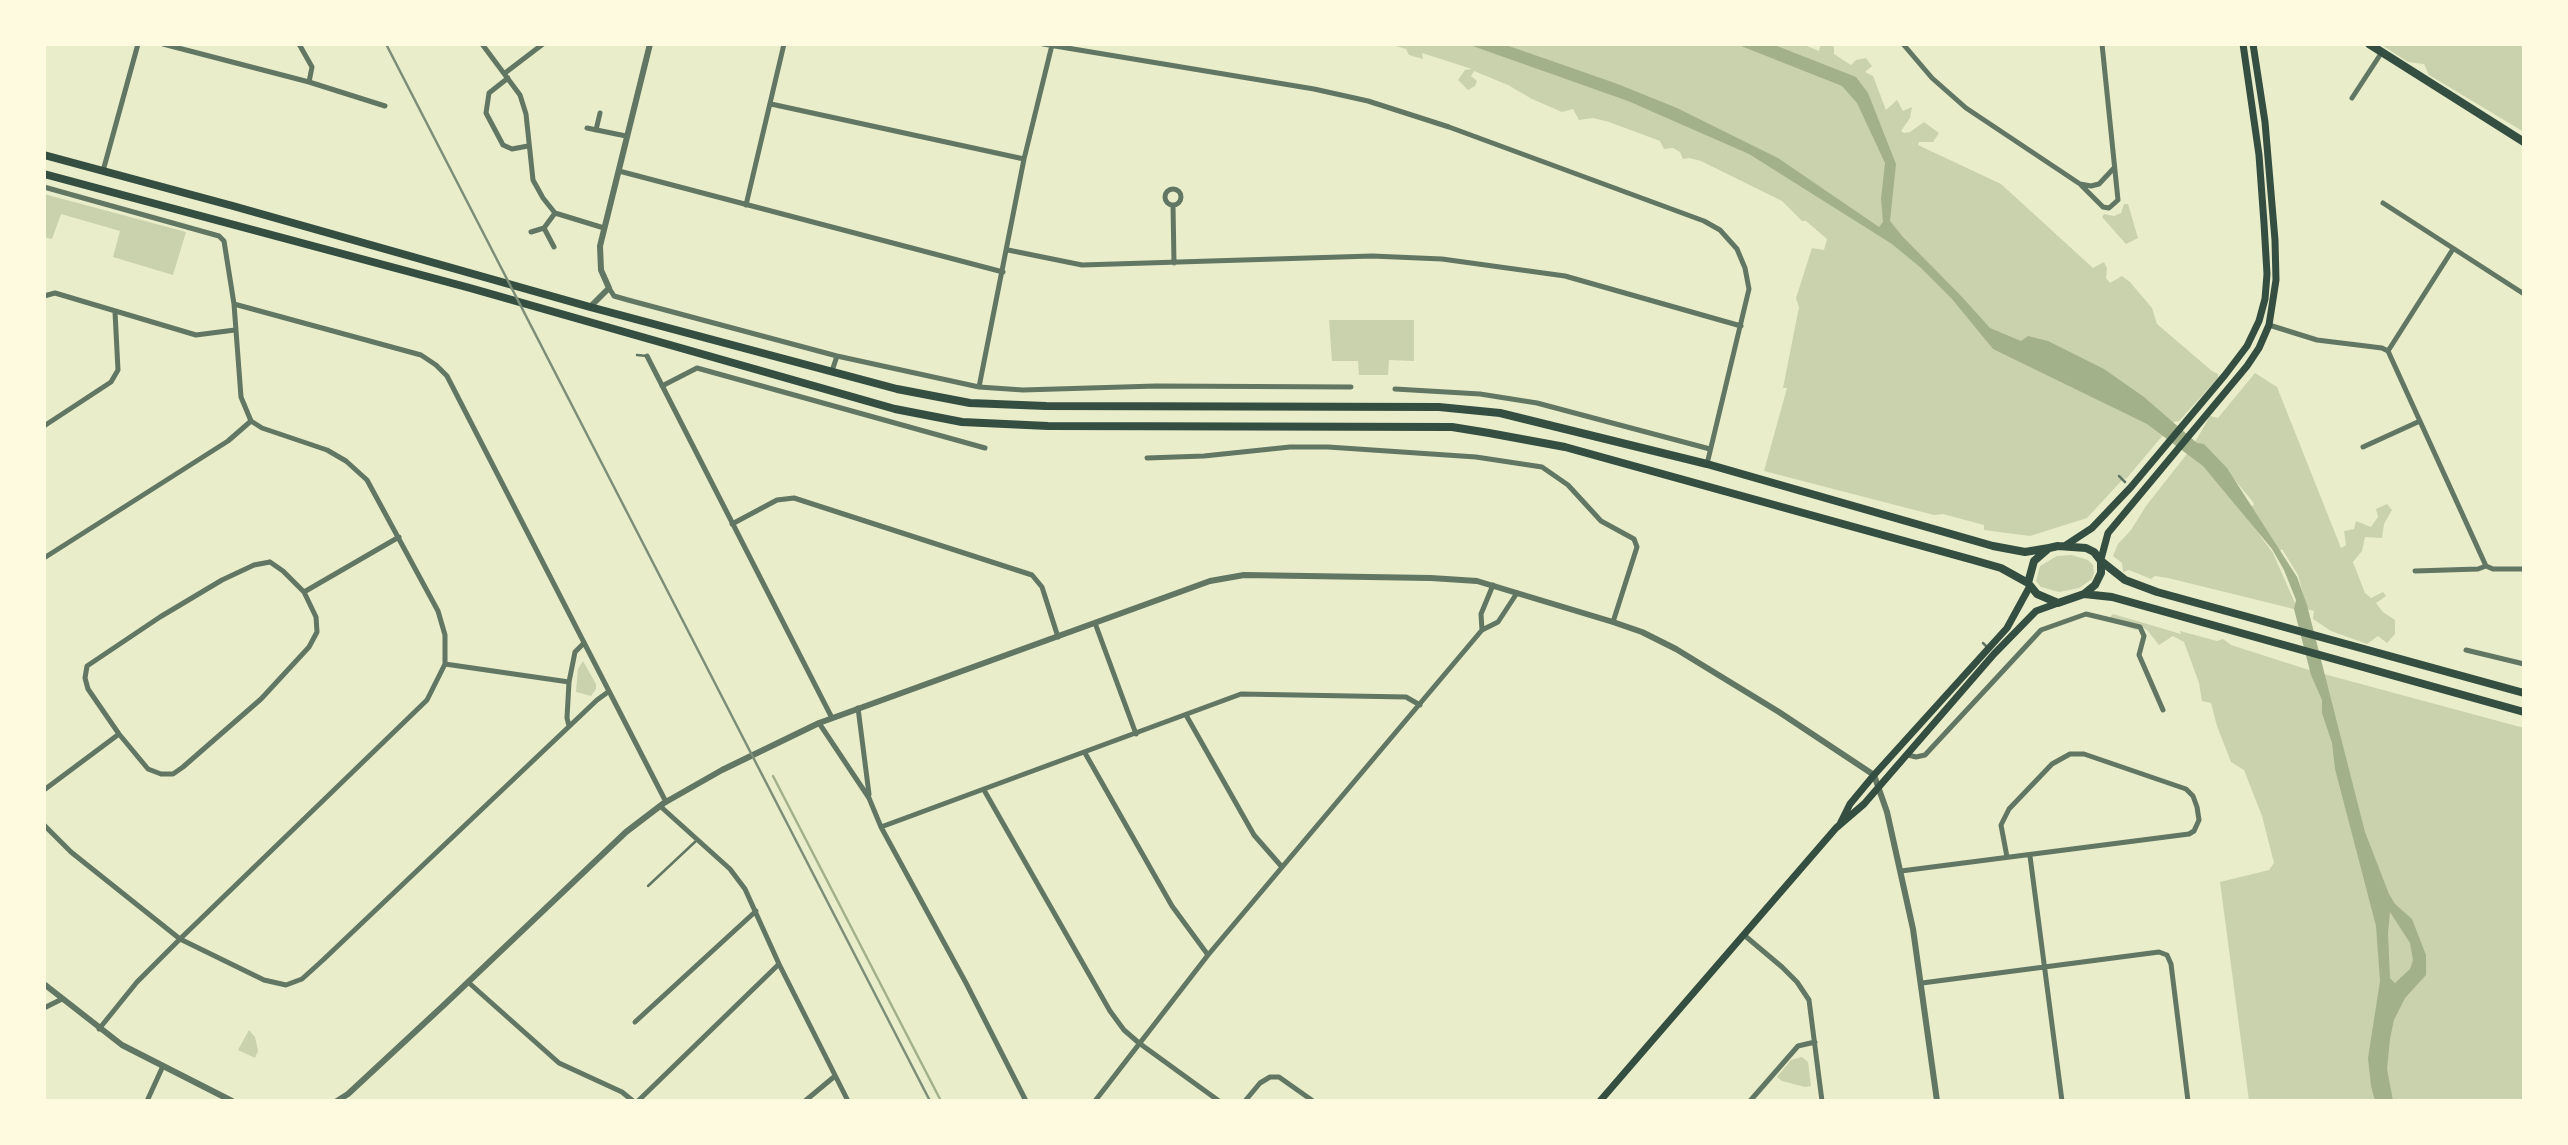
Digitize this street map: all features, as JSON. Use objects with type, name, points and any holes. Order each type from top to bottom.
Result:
[{"type":"main road","points":[[2066,545],[2098,523],[2161,451],[2247,346],[2259,321],[2265,299],[2266,261],[2259,155],[2243,44]]},
{"type":"main road","points":[[1839,824],[1857,812],[1908,755],[1988,649],[2036,611],[2084,594],[2095,585],[2101,573],[2101,560],[2108,533],[2259,348],[2269,325],[2276,280],[2275,240],[2253,44]]},
{"type":"main road","points":[[2369,44],[2524,142]]},
{"type":"main road","points":[[2248,82],[2259,80]]},
{"type":"main road","points":[[44,155],[233,205],[560,299],[897,389],[970,403],[1046,406],[1439,407],[1500,413],[1707,464],[1993,546],[2025,552],[2066,545],[2086,548],[2134,584],[2524,693]]},
{"type":"main road","points":[[44,174],[470,288],[895,408],[962,422],[1048,426],[1452,427],[1502,435],[1565,447],[2001,568],[2029,584],[2037,594],[2059,603]]},
{"type":"main road","points":[[2259,321],[2269,325]]},
{"type":"main road","points":[[2225,375],[2233,382]]},
{"type":"main road","points":[[1600,1101],[1839,824],[1850,804],[1874,775],[2007,628],[2029,584],[2034,561],[2049,548]]},
{"type":"main road","points":[[2084,594],[2112,597],[2524,712]]},
{"type":"street","points":[[103,171],[138,44]]},
{"type":"street","points":[[163,44],[309,82],[385,106]]},
{"type":"street","points":[[299,44],[312,67],[309,82]]},
{"type":"street","points":[[482,44],[520,94],[526,114],[533,180],[543,198],[555,213],[604,228]]},
{"type":"street","points":[[528,146],[512,149],[503,145],[486,113],[489,93],[543,44]]},
{"type":"street","points":[[650,44],[600,246],[601,270],[614,296],[837,356],[979,387],[1023,390],[1156,386],[1352,387]]},
{"type":"street","points":[[746,205],[784,44]]},
{"type":"street","points":[[1044,44],[1314,89],[1368,101],[1449,127],[1704,221],[1720,230],[1737,249],[1745,268],[1748,289],[1707,464]]},
{"type":"street","points":[[1906,45],[1932,78],[1966,108],[2080,184],[2103,207],[2109,208],[2118,200],[2102,44]]},
{"type":"street","points":[[979,387],[1024,159],[1052,45]]},
{"type":"street","points":[[2352,98],[2382,52]]},
{"type":"street","points":[[771,104],[1024,159]]},
{"type":"street","points":[[596,130],[600,113]]},
{"type":"street","points":[[587,128],[626,136]]},
{"type":"street","points":[[2080,184],[2099,184],[2114,168]]},
{"type":"street","points":[[619,171],[1003,272]]},
{"type":"street","points":[[44,187],[219,236],[224,241],[234,304],[241,397],[251,421],[262,428],[327,450],[346,461],[367,480],[438,611],[445,635],[445,664],[427,700],[137,982],[99,1029]]},
{"type":"street","points":[[2383,203],[2524,295]]},
{"type":"street","points":[[1173,205],[1174,263]]},
{"type":"street","points":[[531,232],[544,228],[555,213]]},
{"type":"street","points":[[544,228],[554,247]]},
{"type":"street","points":[[2388,351],[2453,249]]},
{"type":"street","points":[[1008,250],[1082,265],[1372,256],[1442,259],[1565,276],[1741,326]]},
{"type":"street","points":[[590,307],[609,288]]},
{"type":"street","points":[[44,296],[55,293],[196,335],[235,330]]},
{"type":"street","points":[[234,304],[421,355],[447,376],[663,804],[730,869],[745,890],[848,1101]]},
{"type":"street","points":[[44,426],[111,382],[118,370],[115,312]]},
{"type":"street","points":[[2269,325],[2317,340],[2388,351],[2486,566]]},
{"type":"street","points":[[647,356],[832,718]]},
{"type":"street","points":[[832,371],[837,356]]},
{"type":"street","points":[[662,386],[697,368],[985,448]]},
{"type":"street","points":[[1395,389],[1480,394],[1537,403],[1710,449]]},
{"type":"street","points":[[44,558],[228,441],[251,421]]},
{"type":"street","points":[[2363,447],[2420,421]]},
{"type":"street","points":[[1147,458],[1204,456],[1290,447],[1328,447],[1476,457],[1542,467],[1568,485],[1601,521],[1634,539],[1637,547],[1613,622]]},
{"type":"street","points":[[732,524],[777,500],[794,498],[1032,575],[1042,587],[1058,637]]},
{"type":"street","points":[[304,593],[399,537]]},
{"type":"street","points":[[270,562],[283,571],[304,593],[316,617],[317,632],[309,647],[261,699],[173,774],[161,774],[148,769],[119,734],[88,689],[85,678],[87,666],[95,660],[222,580],[254,565],[270,562]]},
{"type":"street","points":[[2415,571],[2477,569],[2486,566],[2493,569],[2524,569]]},
{"type":"street","points":[[337,1101],[348,1094],[626,832],[663,804],[738,762],[819,723],[1210,581],[1244,575],[1451,579],[1493,585],[1613,622],[1642,632],[1676,649],[1779,712],[1874,775],[1901,871],[1922,983],[1937,1101]]},
{"type":"street","points":[[1482,630],[1480,614],[1493,585]]},
{"type":"street","points":[[1095,1101],[1208,955],[1482,630],[1498,622],[1517,593]]},
{"type":"street","points":[[1908,755],[1925,755],[2041,630],[2086,614],[2140,627],[2144,636],[2139,655],[2162,710]]},
{"type":"street","points":[[1095,623],[1136,734]]},
{"type":"street","points":[[569,726],[569,682],[575,652],[584,643]]},
{"type":"street","points":[[1988,649],[2006,665]]},
{"type":"street","points":[[2466,650],[2524,664]]},
{"type":"street","points":[[445,664],[569,682]]},
{"type":"street","points":[[44,825],[71,852],[180,939],[264,980],[279,985],[296,983],[608,692]]},
{"type":"street","points":[[881,827],[1241,694],[1406,697],[1420,705]]},
{"type":"street","points":[[858,708],[869,798]]},
{"type":"street","points":[[1186,715],[1255,835],[1282,867]]},
{"type":"street","points":[[819,723],[869,798],[881,827],[1026,1101]]},
{"type":"street","points":[[44,790],[119,734]]},
{"type":"street","points":[[1085,753],[1172,906],[1208,955]]},
{"type":"street","points":[[1901,871],[2189,834],[2194,831],[2199,820],[2193,796],[2186,789],[2084,754],[2070,754],[2052,764],[2009,809],[2001,825],[2007,857]]},
{"type":"street","points":[[984,790],[1110,1011],[1124,1030],[1219,1101]]},
{"type":"street","points":[[2031,856],[2062,1101]]},
{"type":"street","points":[[635,1022],[756,911]]},
{"type":"street","points":[[1744,935],[1797,982],[1809,1000],[1822,1101]]},
{"type":"street","points":[[1922,983],[2159,952],[2167,956],[2171,964],[2188,1101]]},
{"type":"street","points":[[468,982],[559,1062],[636,1101],[779,964]]},
{"type":"street","points":[[44,984],[122,1045],[232,1101]]},
{"type":"street","points":[[44,1008],[62,999]]},
{"type":"street","points":[[1750,1101],[1798,1046],[1815,1042]]},
{"type":"street","points":[[147,1101],[163,1066]]},
{"type":"street","points":[[805,1101],[835,1076]]},
{"type":"street","points":[[1245,1101],[1260,1083],[1270,1077],[1287,1081],[1313,1101]]},
{"type":"lane","points":[[637,355],[647,356]]},
{"type":"lane","points":[[2119,476],[2125,482]]},
{"type":"lane","points":[[648,886],[698,839]]},
{"type":"shaded area","points":[[1389,44],[1802,44],[1819,51],[1821,44],[1831,44],[1834,54],[1851,65],[1856,60],[1866,58],[1872,66],[1865,72],[1873,76],[1886,110],[1897,100],[1903,111],[1912,107],[1910,118],[1901,131],[1910,132],[1924,122],[1939,133],[1933,142],[1919,142],[1918,145],[2001,184],[2093,268],[2104,262],[2107,268],[2106,278],[2110,283],[2122,276],[2130,282],[2152,308],[2157,324],[2218,374],[2218,378],[2087,518],[2030,536],[1984,530],[1984,525],[1943,514],[1934,515],[1764,471],[1787,388],[1783,388],[1799,307],[1796,298],[1812,248],[1824,250],[1827,239],[1806,221],[1802,221],[1782,201],[1701,161],[1683,159],[1680,152],[1673,148],[1664,149],[1660,141],[1609,122],[1593,118],[1579,120],[1573,109],[1562,112],[1474,71],[1471,76],[1477,81],[1475,86],[1468,90],[1458,80],[1465,70],[1472,69],[1422,53],[1423,59],[1409,55],[1406,49]]},
{"type":"shaded area","points":[[1467,44],[1503,44],[1677,108],[1778,158],[1879,227],[1883,222],[1881,199],[1885,163],[1857,103],[1842,86],[1736,44],[1772,44],[1856,77],[1868,93],[1896,164],[1890,221],[1903,237],[1990,328],[2021,341],[2028,336],[2048,341],[2104,369],[2144,397],[2197,443],[2204,444],[2227,468],[2297,577],[2307,605],[2365,832],[2389,894],[2395,904],[2412,919],[2426,955],[2426,975],[2405,998],[2394,1020],[2387,1069],[2393,1101],[2375,1101],[2368,1058],[2380,981],[2376,926],[2335,769],[2332,743],[2322,713],[2322,700],[2311,675],[2294,609],[2296,600],[2272,549],[2203,466],[2147,424],[1993,349],[1952,299],[1892,244],[1749,154],[1628,101]],"holes":[[[2390,912],[2410,943],[2413,960],[2410,969],[2395,983],[2390,978]]]},
{"type":"shaded area","points":[[2380,44],[2524,44],[2524,132],[2429,75],[2424,64],[2408,62]]},
{"type":"shaded area","points":[[44,194],[186,232],[173,275],[113,257],[120,231],[61,214],[52,239],[44,237]]},
{"type":"shaded area","points":[[2124,204],[2128,204],[2138,238],[2126,244],[2102,217],[2104,214],[2114,216],[2121,213]]},
{"type":"shaded area","points":[[1329,320],[1414,320],[1414,361],[1389,360],[1388,375],[1359,375],[1358,361],[1332,361]]},
{"type":"shaded area","points":[[2255,373],[2277,387],[2341,548],[2346,545],[2344,531],[2354,529],[2356,521],[2371,527],[2378,517],[2376,509],[2387,504],[2392,510],[2384,524],[2382,538],[2365,537],[2362,551],[2353,562],[2365,593],[2371,598],[2383,592],[2386,596],[2376,603],[2395,620],[2395,634],[2387,643],[2378,636],[2367,644],[2331,631],[2313,619],[2314,611],[2307,609],[2298,575],[2282,549],[2280,551],[2247,508],[2254,505],[2253,502],[2219,461],[2195,442],[2210,416],[2218,418]]},
{"type":"shaded area","points":[[2190,450],[2236,503],[2273,553],[2298,610],[2168,578],[2155,576],[2151,579],[2129,570],[2123,572],[2122,563],[2113,556],[2118,544]]},
{"type":"shaded area","points":[[2072,555],[2088,560],[2093,565],[2092,579],[2079,588],[2059,592],[2041,587],[2036,581],[2040,566],[2057,556]]},
{"type":"shaded area","points":[[2113,614],[2181,634],[2180,631],[2217,641],[2223,639],[2231,645],[2309,670],[2524,728],[2524,1101],[2249,1101],[2220,882],[2269,870],[2274,863],[2262,816],[2244,770],[2231,762],[2211,703],[2202,701],[2199,683],[2184,642],[2173,636],[2159,645],[2142,627],[2136,630],[2113,622],[2110,617]]},
{"type":"shaded area","points":[[583,661],[596,684],[591,696],[576,692],[578,669]]},
{"type":"shaded area","points":[[249,1030],[255,1037],[258,1051],[255,1058],[238,1050]]},
{"type":"shaded area","points":[[1802,1057],[1808,1062],[1811,1086],[1782,1081],[1777,1077],[1791,1060]]},
{"type":"waterway","points":[[773,776],[941,1101]]},
{"type":"railway","points":[[386,44],[930,1101]]}]
